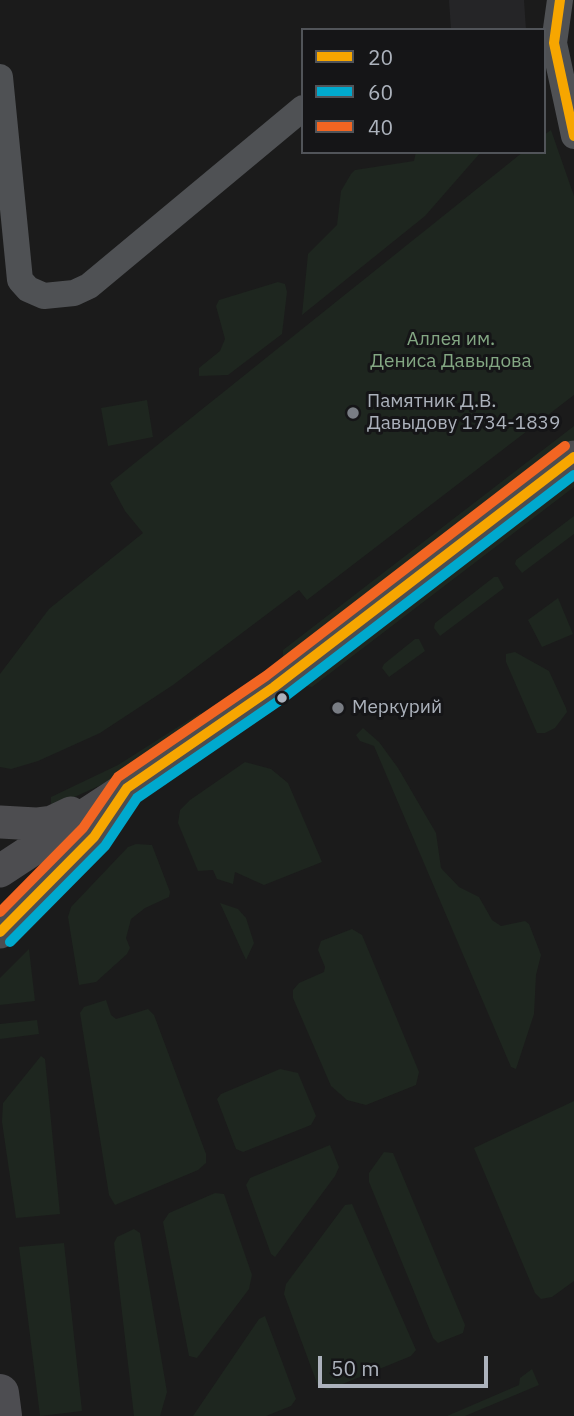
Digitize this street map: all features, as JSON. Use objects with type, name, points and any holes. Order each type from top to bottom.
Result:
[{"type":"highway","points":[[0,1393],[3,1416]]},
{"type":"main road","points":[[0,871],[274,687],[574,457]]},
{"type":"main road","points":[[0,822],[52,822],[127,788]]},
{"type":"main road","points":[[0,932],[94,837],[127,788]]},
{"type":"street","points":[[560,0],[551,69],[574,136]]},
{"type":"street","points":[[0,76],[18,273],[23,285],[44,296],[74,293],[89,286],[301,110]]},
{"type":"shaded area","points":[[449,0],[524,0],[526,28],[451,28]]},
{"type":"green space","name":"Аллея им. Дениса Давыдова","points":[[551,130],[574,196],[574,395],[307,600],[299,590],[173,685],[100,733],[38,761],[11,769],[0,767],[0,674],[49,609],[143,533],[125,511],[110,483],[521,154],[546,154],[546,134]]},
{"type":"green space","points":[[416,154],[479,154],[425,216],[302,315],[308,254],[337,225],[341,191],[351,174],[355,170],[414,161]]},
{"type":"green space","points":[[278,282],[285,284],[287,292],[282,334],[228,375],[199,376],[199,368],[220,351],[225,339],[216,306],[219,300]]},
{"type":"green space","points":[[147,400],[153,437],[108,446],[101,408]]},
{"type":"green space","points":[[574,426],[574,440],[289,658],[283,657],[283,650]]},
{"type":"green space","points":[[574,473],[574,487],[312,687],[306,686],[305,683]]},
{"type":"green space","points":[[574,516],[574,534],[522,573],[515,564],[516,560]]},
{"type":"green space","points":[[494,577],[498,577],[504,588],[440,636],[434,628],[435,623]]},
{"type":"green space","points":[[558,598],[573,634],[542,647],[528,620]]},
{"type":"green space","points":[[415,639],[419,639],[425,651],[389,677],[382,668],[384,664]]},
{"type":"green space","points":[[515,652],[549,671],[566,708],[567,712],[555,728],[545,733],[537,733],[506,662],[506,654]]},
{"type":"green space","points":[[200,713],[204,719],[125,774],[57,805],[51,804],[51,797],[118,765]]},
{"type":"green space","points":[[363,728],[379,742],[398,768],[436,833],[441,868],[459,887],[479,897],[492,920],[501,926],[525,921],[529,924],[541,955],[536,975],[534,1014],[516,1069],[511,1067],[374,746],[360,741],[356,735]]},
{"type":"green space","points":[[245,762],[271,769],[288,783],[322,862],[264,885],[235,872],[233,884],[217,879],[213,870],[198,871],[178,823],[180,810],[190,800]]},
{"type":"green space","points":[[136,844],[152,845],[170,892],[169,897],[145,908],[131,919],[126,938],[130,948],[127,954],[96,982],[79,985],[68,917],[71,907],[128,847]]},
{"type":"green space","points":[[220,903],[238,909],[246,918],[254,943],[246,960]]},
{"type":"green space","points":[[352,929],[362,935],[419,1072],[416,1085],[366,1105],[347,1100],[331,1086],[293,998],[293,990],[299,983],[324,972],[325,967],[318,950],[321,941]]},
{"type":"green space","points":[[29,949],[35,1001],[0,1005],[0,978]]},
{"type":"green space","points":[[106,1000],[111,1015],[116,1019],[148,1009],[154,1015],[206,1154],[206,1163],[198,1170],[115,1205],[109,1195],[80,1013],[84,1007]]},
{"type":"green space","points":[[37,1020],[39,1034],[0,1039],[0,1024]]},
{"type":"green space","points":[[41,1056],[45,1059],[60,1214],[16,1218],[2,1122],[3,1103]]},
{"type":"green space","points":[[280,1069],[298,1073],[316,1116],[311,1125],[243,1152],[236,1149],[217,1099],[221,1094]]},
{"type":"green space","points":[[574,1101],[574,1281],[552,1297],[541,1299],[535,1293],[474,1148]]},
{"type":"green space","points":[[330,1145],[339,1167],[335,1176],[275,1257],[271,1254],[246,1185],[250,1178]]},
{"type":"green space","points":[[384,1152],[393,1153],[465,1325],[463,1333],[438,1343],[433,1338],[369,1182],[369,1173]]},
{"type":"green space","points":[[215,1193],[224,1194],[252,1275],[249,1289],[197,1358],[189,1356],[163,1222],[169,1213]]},
{"type":"green space","points":[[352,1204],[416,1350],[411,1356],[328,1390],[318,1386],[284,1294],[286,1284],[345,1205]]},
{"type":"green space","points":[[134,1229],[140,1233],[167,1392],[160,1416],[134,1416],[114,1243],[117,1237]]},
{"type":"green space","points":[[64,1243],[82,1411],[40,1416],[19,1247]]},
{"type":"green space","points":[[265,1316],[296,1399],[291,1406],[266,1416],[193,1416],[259,1319]]},
{"type":"green space","points":[[532,1369],[539,1385],[465,1416],[447,1416],[519,1385],[520,1378]]},
{"type":"transit line","name":"20","points":[[560,0],[554,43],[574,136]]},
{"type":"transit line","name":"40","points":[[0,912],[83,828],[118,777],[266,676],[565,446]]},
{"type":"transit line","name":"20","points":[[0,932],[94,837],[127,788],[274,687],[574,457]]},
{"type":"transit line","name":"60","points":[[10,942],[105,846],[137,798],[283,698],[574,475]]},
{"type":"place","name":"Памятник Д.В. Давыдову 1734-1839","points":[[353,413]]},
{"type":"place","name":"Меркурий","points":[[338,708]]}]
